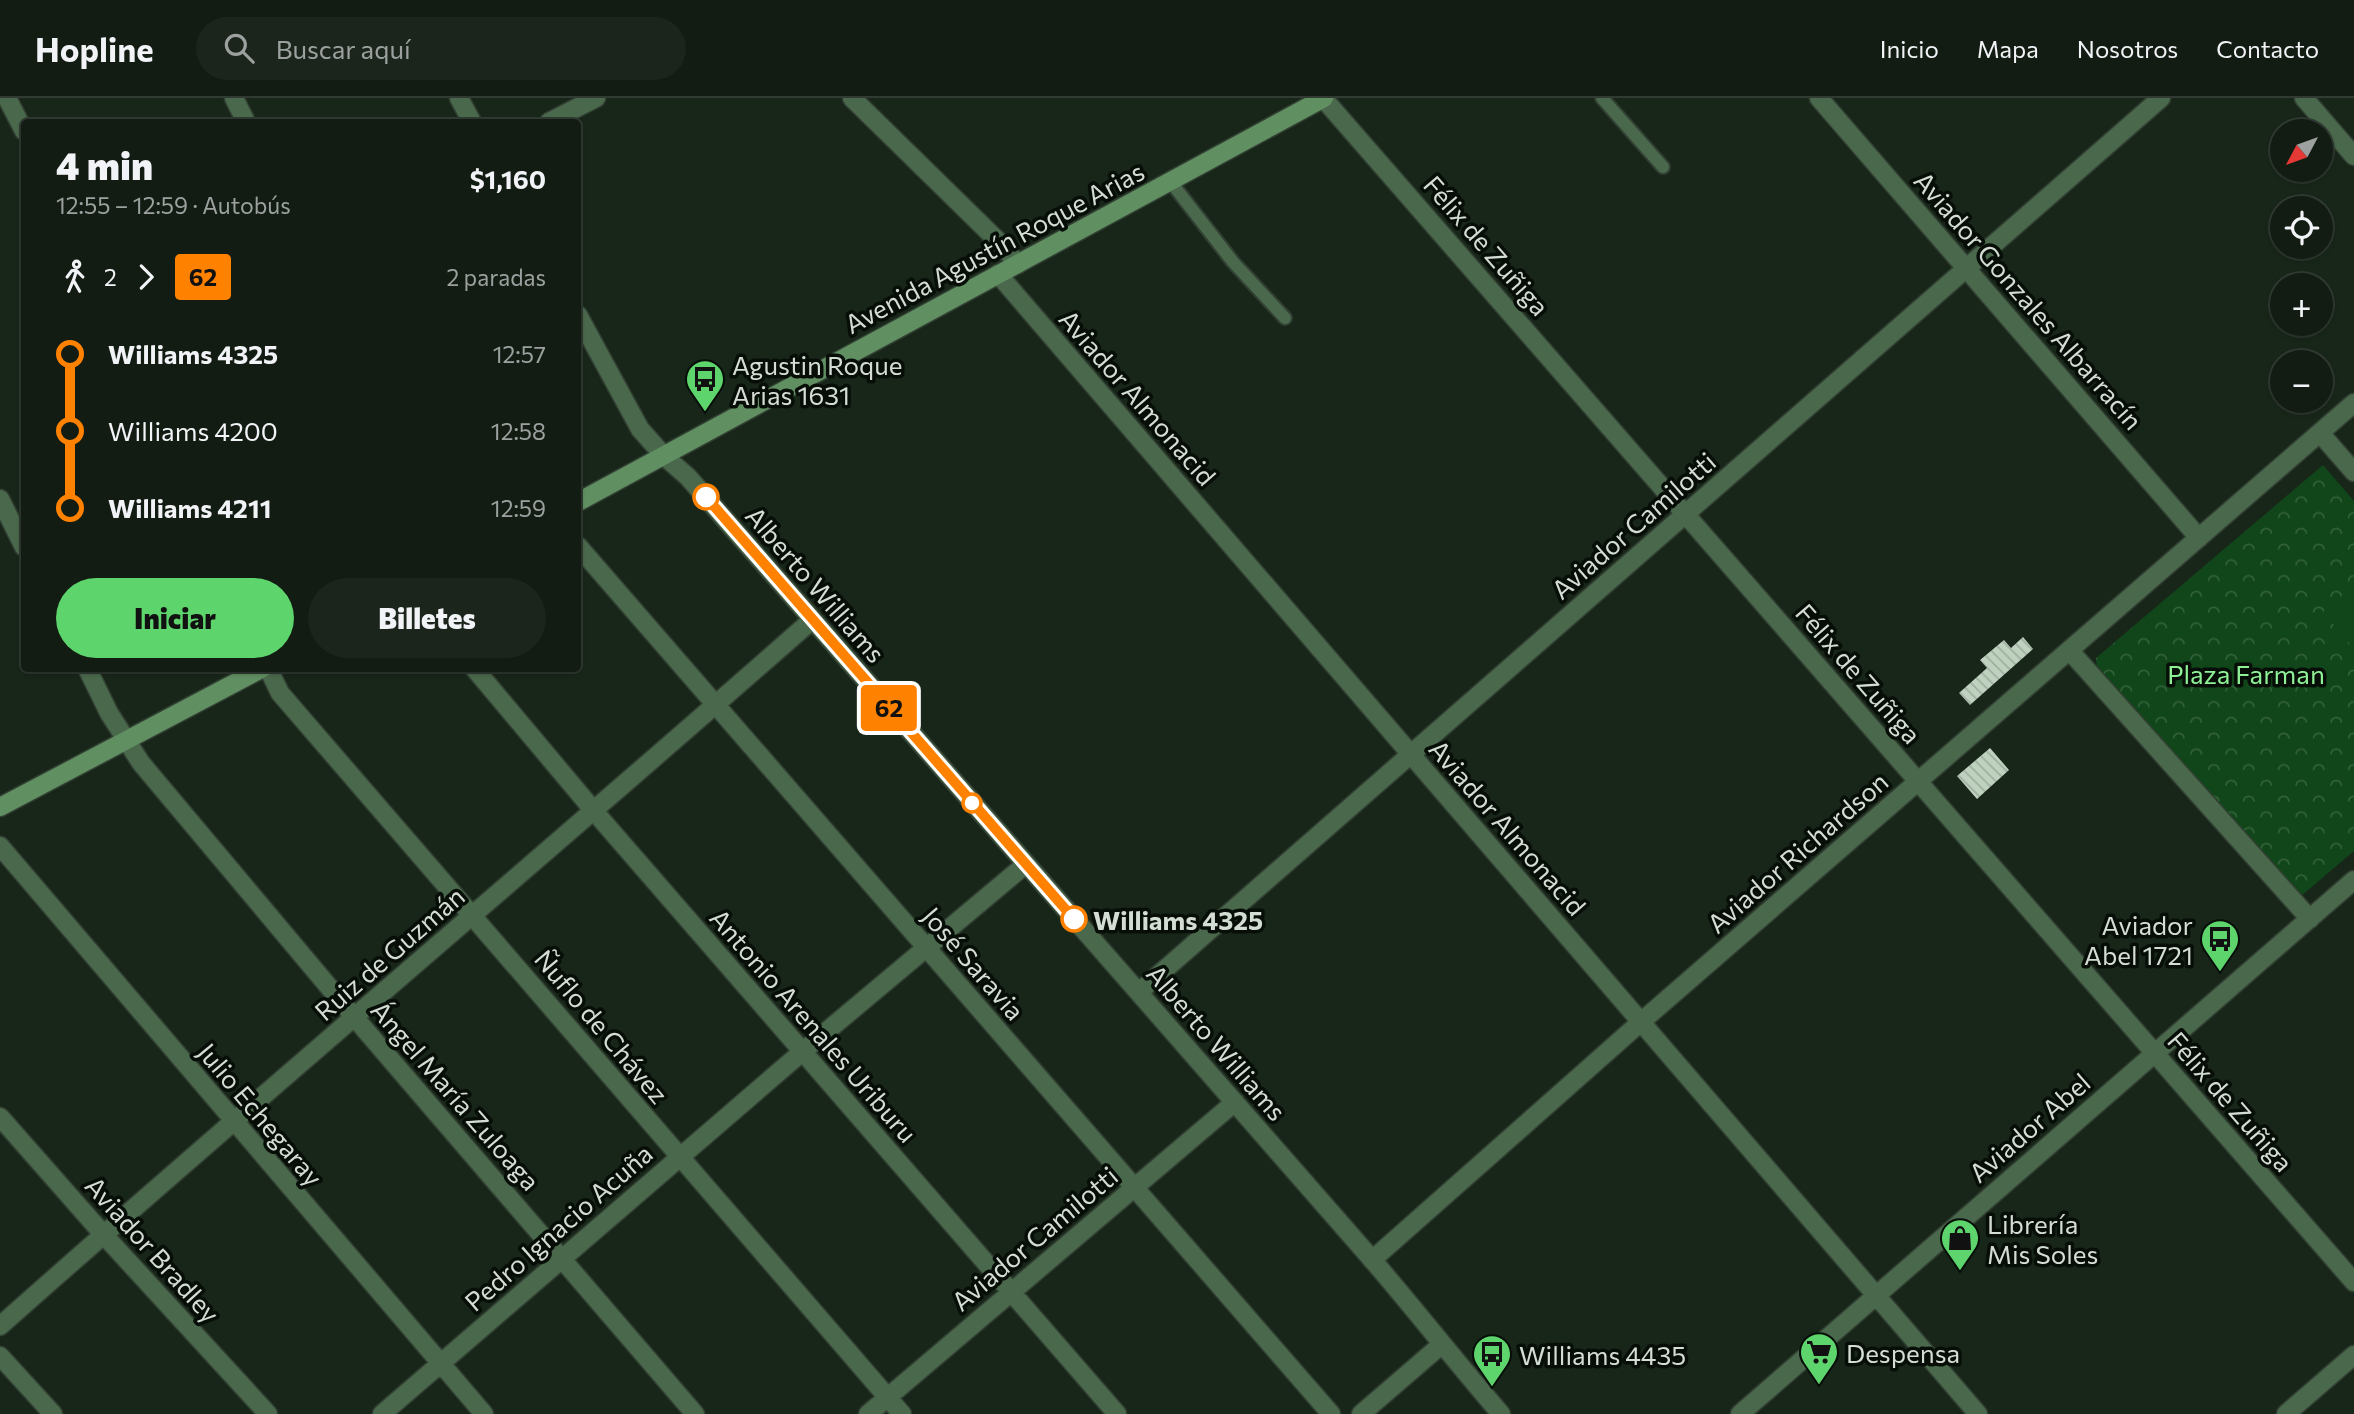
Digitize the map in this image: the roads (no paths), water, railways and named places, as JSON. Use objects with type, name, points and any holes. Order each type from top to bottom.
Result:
[{"type":"main road","name":"Avenida Agustín Roque Arias","points":[[581,500],[1324,98]]},
{"type":"main road","points":[[0,807],[257,672]]},
{"type":"street","points":[[7,98],[21,125]]},
{"type":"street","points":[[234,98],[244,119]]},
{"type":"street","points":[[459,98],[470,119]]},
{"type":"street","points":[[555,119],[596,98]]},
{"type":"street","points":[[852,98],[999,242],[1018,264]]},
{"type":"street","name":"Félix de Zuñiga","points":[[1324,98],[2354,1282]]},
{"type":"street","name":"Aviador Gonzales Albarracín","points":[[1819,98],[2199,538]]},
{"type":"street","name":"Aviador Camilotti","points":[[1139,992],[2161,98]]},
{"type":"street","points":[[2304,98],[2354,156]]},
{"type":"street","name":"Aviador Almonacid","points":[[998,274],[1978,1414]]},
{"type":"street","name":"Alberto Williams","points":[[581,321],[640,429],[664,456],[688,477],[1139,992],[1372,1260],[1501,1414]]},
{"type":"street","name":"Aviador Richardson","points":[[1372,1260],[1642,1021],[2354,403]]},
{"type":"street","points":[[2320,433],[2354,472]]},
{"type":"street","points":[[0,499],[21,541]]},
{"type":"street","name":"José Saravia","points":[[581,549],[1331,1414]]},
{"type":"street","name":"Ruiz de Guzmán","points":[[0,1326],[812,620]]},
{"type":"street","points":[[2069,650],[2310,919]]},
{"type":"street","name":"Ángel María Zuloaga","points":[[89,672],[109,713],[141,763],[355,1018],[695,1414]]},
{"type":"street","name":"Ñuflo de Chávez","points":[[267,672],[280,693],[902,1414]]},
{"type":"street","name":"Antonio Arenales Uriburu","points":[[477,672],[594,811],[1117,1414]]},
{"type":"street","name":"Julio Echegaray","points":[[0,846],[484,1414]]},
{"type":"street","name":"Pedro Ignacio Acuña","points":[[382,1414],[802,1052],[1026,864]]},
{"type":"street","name":"Aviador Abel","points":[[1740,1414],[2354,880]]},
{"type":"street","name":"Aviador Camilotti","points":[[868,1414],[1235,1102]]},
{"type":"street","name":"Aviador Bradley","points":[[0,1117],[268,1414]]},
{"type":"street","points":[[1361,1414],[1441,1345]]},
{"type":"street","points":[[2286,1414],[2354,1355]]},
{"type":"street","points":[[0,1356],[53,1414]]},
{"type":"lane","points":[[1602,98],[1662,167]]},
{"type":"lane","points":[[1170,181],[1233,262],[1285,318]]},
{"type":"place","name":"Agustin Roque Arias 1631","points":[[705,413]]},
{"type":"place","name":"Williams 4325","points":[[1074,919]]},
{"type":"place","name":"Aviador Abel 1721","points":[[2220,973]]},
{"type":"place","name":"Librería Mis Soles","points":[[1960,1272]]},
{"type":"place","name":"Despensa","points":[[1819,1386]]},
{"type":"place","name":"Williams 4435","points":[[1492,1388]]},
{"type":"park label","name":"Plaza Farman","points":[[2246,673]]}]
